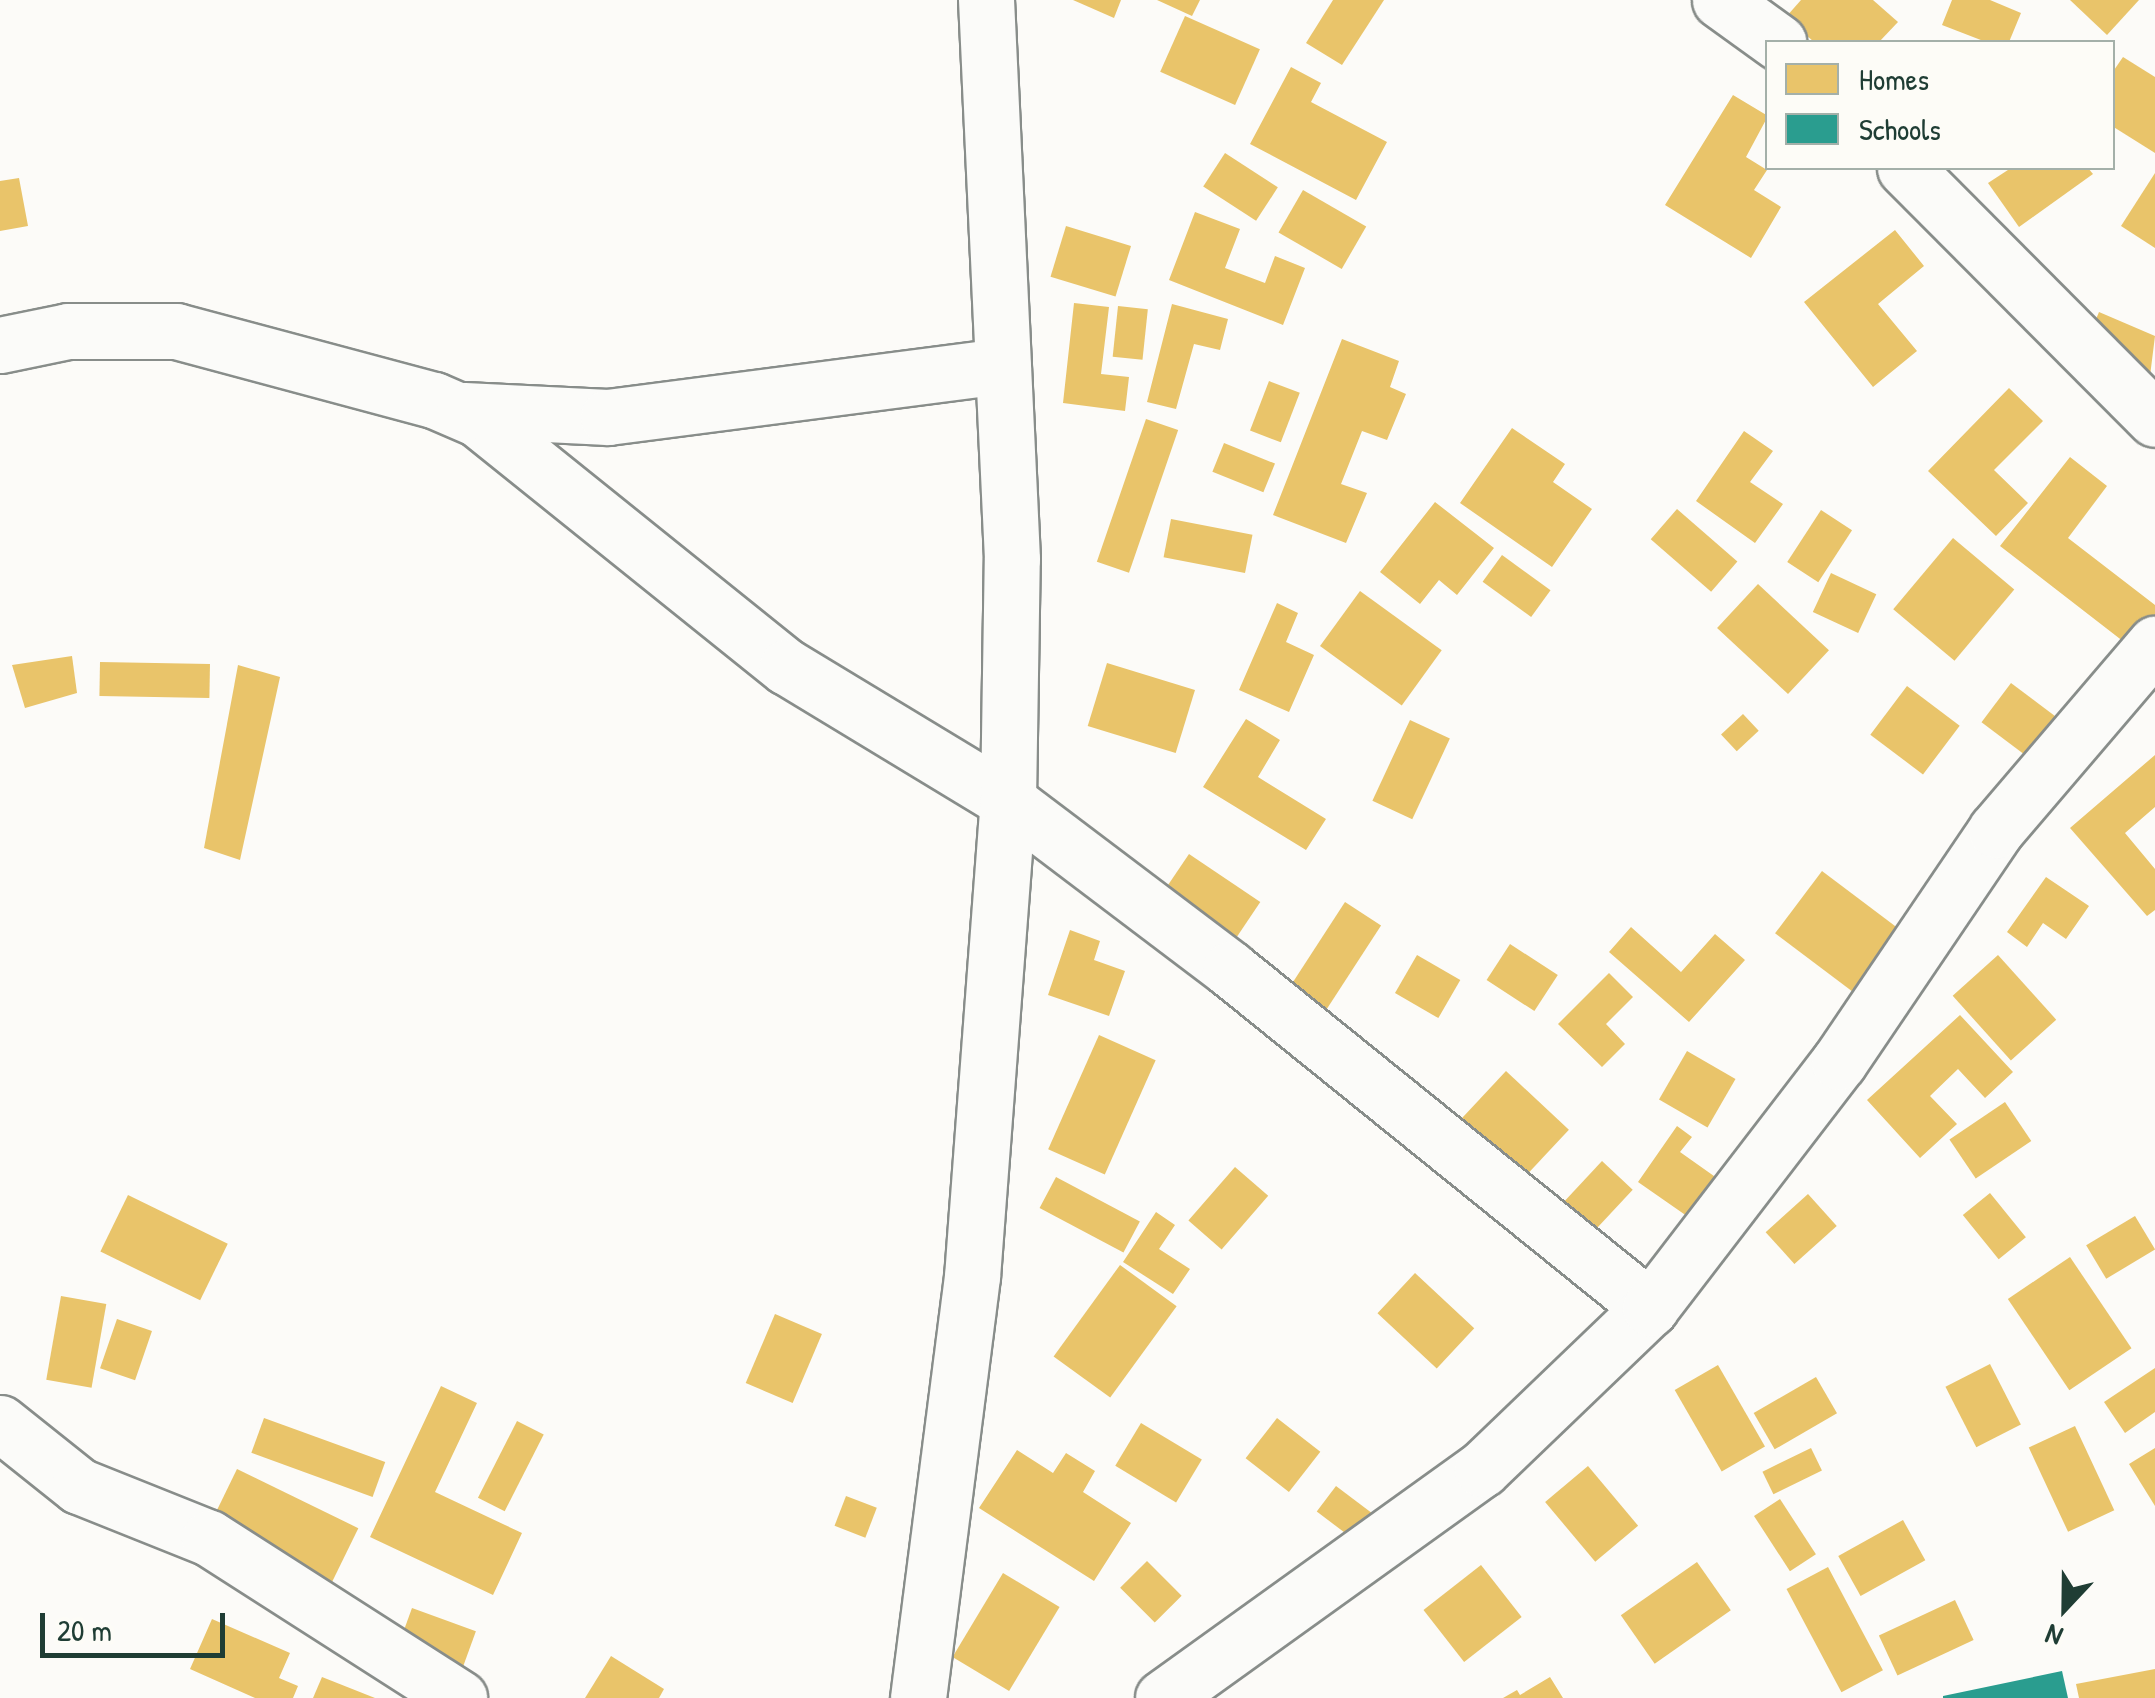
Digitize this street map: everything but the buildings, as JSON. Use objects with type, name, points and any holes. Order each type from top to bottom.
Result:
[{"type":"street","points":[[918,1698],[972,1277],[1008,801],[1012,559],[986,0]]},
{"type":"street","points":[[1720,0],[1775,40]]},
{"type":"street","points":[[1908,170],[2155,419]]},
{"type":"street","points":[[0,345],[68,332],[176,331],[461,410],[608,417],[1003,366]]},
{"type":"street","points":[[461,410],[532,458],[815,687],[1008,801],[1230,968],[1650,1308]]},
{"type":"street","points":[[1163,1698],[1482,1469],[1650,1308],[1839,1062],[1996,830],[2155,644]]},
{"type":"street","points":[[0,1424],[78,1486],[209,1538],[459,1698]]}]
